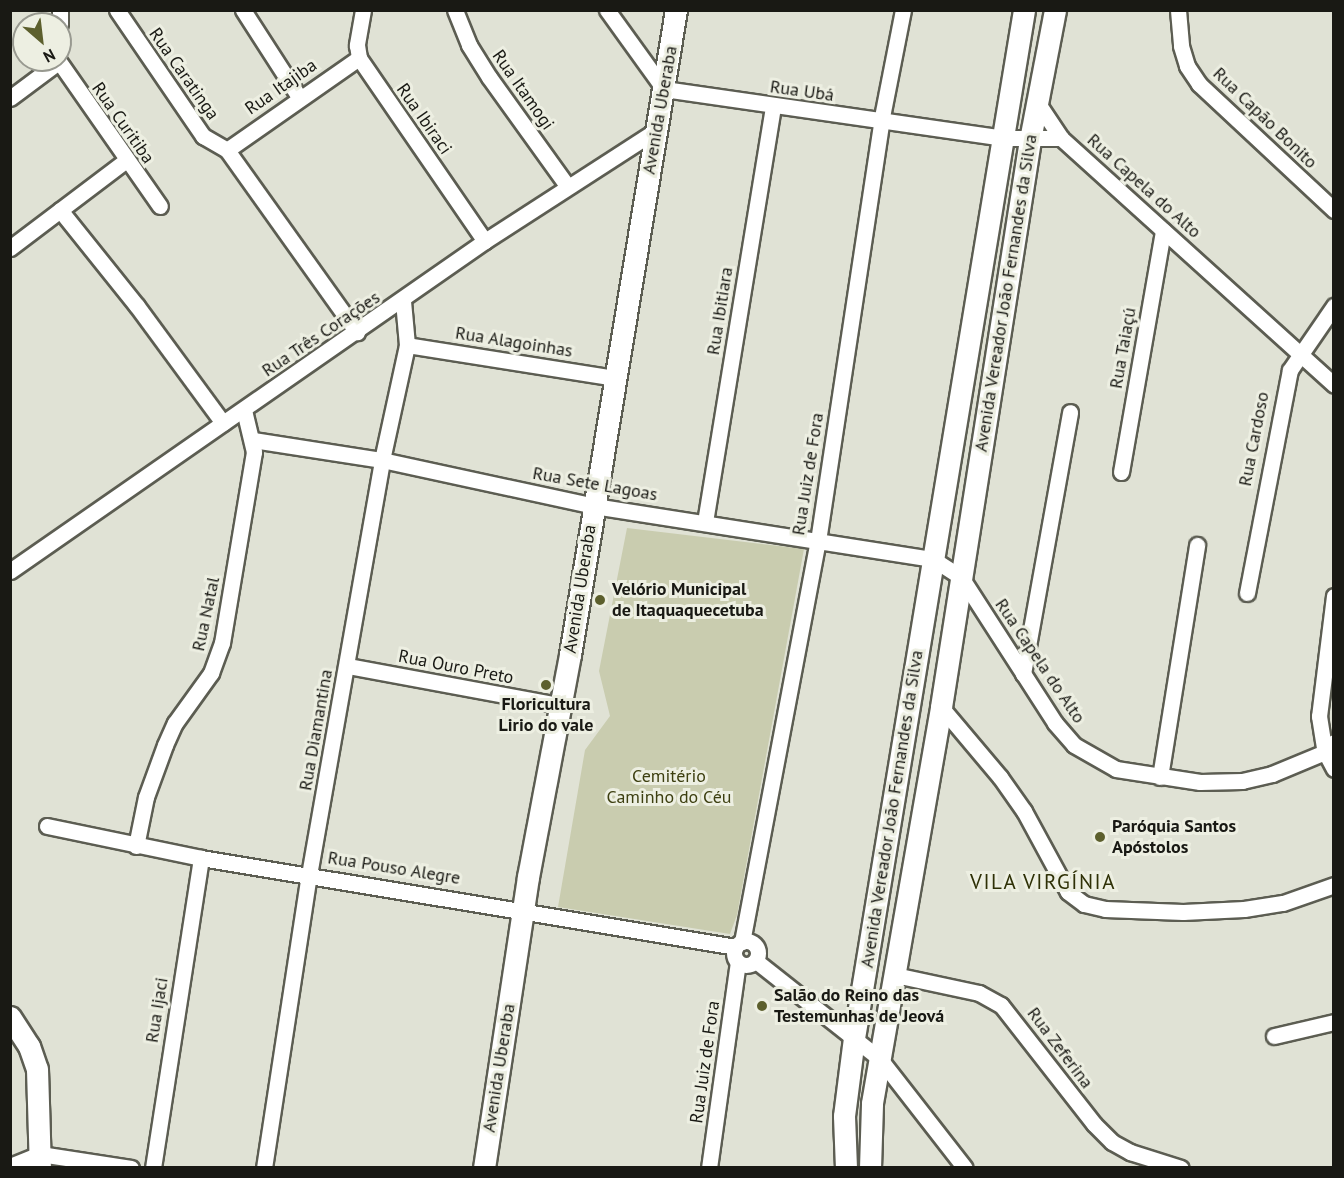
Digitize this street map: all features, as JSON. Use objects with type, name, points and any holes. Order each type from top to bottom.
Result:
[{"type":"main road","name":"Avenida Uberaba","points":[[484,1167],[523,909],[616,378],[676,10]]},
{"type":"main road","points":[[1023,14],[1054,17]]},
{"type":"main road","name":"Avenida Vereador João Fernandes da Silva","points":[[846,1167],[844,1116],[854,1038],[1023,14]]},
{"type":"main road","name":"Avenida Vereador João Fernandes da Silva","points":[[870,1167],[869,1129],[896,975],[902,912],[941,707],[1030,140],[1054,17]]},
{"type":"main road","points":[[952,438],[983,442]]},
{"type":"main road","points":[[10,1017],[29,1046],[37,1070],[40,1161]]},
{"type":"street","name":"Rua Caratinga","points":[[117,10],[203,136],[226,150]]},
{"type":"street","points":[[243,10],[299,98]]},
{"type":"street","points":[[359,58],[357,45],[363,10]]},
{"type":"street","name":"Rua Itamogi","points":[[455,10],[469,45],[489,77],[568,187]]},
{"type":"street","points":[[607,10],[664,89]]},
{"type":"street","name":"Rua Juiz de Fora","points":[[709,1167],[738,950],[818,541],[881,122],[903,10]]},
{"type":"street","name":"Rua Capão Bonito","points":[[1178,10],[1181,46],[1187,66],[1199,84],[1334,210]]},
{"type":"street","name":"Rua Itajiba","points":[[226,150],[359,58]]},
{"type":"street","name":"Rua Ibiraci","points":[[359,58],[485,241]]},
{"type":"street","points":[[10,98],[43,72]]},
{"type":"street","name":"Rua Curitiba","points":[[64,72],[125,161],[160,206]]},
{"type":"street","name":"Rua Ubá","points":[[664,89],[773,107],[1030,140]]},
{"type":"street","name":"Rua Capela do Alto","points":[[1037,102],[1061,138],[1334,385]]},
{"type":"street","name":"Rua Ibitiara","points":[[705,522],[773,107]]},
{"type":"street","name":"Rua Três Corações","points":[[10,571],[403,301],[485,241],[656,131]]},
{"type":"street","name":"Rua Capela do Alto","points":[[1030,140],[1061,138]]},
{"type":"street","points":[[226,150],[357,332]]},
{"type":"street","points":[[10,248],[125,161]]},
{"type":"street","points":[[60,210],[137,306],[223,423]]},
{"type":"street","name":"Rua Taiaçú","points":[[1121,472],[1163,231]]},
{"type":"street","name":"Rua Diamantina","points":[[264,1167],[309,874],[348,666],[382,460],[407,345],[403,301]]},
{"type":"street","name":"Rua Cardoso","points":[[1247,593],[1282,395],[1298,352],[1334,306]]},
{"type":"street","name":"Rua Alagoinhas","points":[[407,345],[616,378]]},
{"type":"street","name":"Rua Natal","points":[[136,846],[146,797],[165,745],[175,723],[211,673],[222,643],[251,477],[253,440],[244,410]]},
{"type":"street","points":[[1023,674],[1070,412]]},
{"type":"street","name":"Rua Sete Lagoas","points":[[253,440],[382,460],[594,507],[933,558]]},
{"type":"street","points":[[1161,777],[1197,544]]},
{"type":"street","points":[[933,558],[961,577]]},
{"type":"street","name":"Rua Capela do Alto","points":[[961,577],[1023,674],[1074,745],[1116,769],[1200,782],[1242,781],[1272,774],[1329,747]]},
{"type":"street","points":[[1334,596],[1320,686],[1319,716],[1334,769]]},
{"type":"street","name":"Rua Ouro Preto","points":[[348,666],[558,705]]},
{"type":"street","points":[[941,707],[1000,777],[1024,811],[1068,892],[1084,904],[1105,909],[1183,912],[1244,909],[1283,903],[1334,885]]},
{"type":"street","name":"Rua Pouso Alegre","points":[[47,826],[201,858],[523,909],[738,950],[745,966],[756,961]]},
{"type":"street","name":"Rua Ijaci","points":[[153,1167],[201,858]]},
{"type":"street","points":[[738,950],[756,945],[756,961],[880,1059],[965,1167]]},
{"type":"street","name":"Rua Zeferina","points":[[896,975],[979,993],[1001,1005],[1094,1124],[1112,1142],[1130,1152],[1182,1167]]},
{"type":"street","points":[[1274,1036],[1334,1022]]},
{"type":"street","points":[[10,1166],[40,1161],[131,1167]]},
{"type":"green space","name":"Cemitério Caminho do Céu","points":[[627,528],[804,549],[737,915],[730,934],[558,907],[585,750],[610,716],[599,671]]},
{"type":"place","name":"Velório Municipal de Itaquaquecetuba","points":[[600,600]]},
{"type":"place","name":"Floricultura Lirio do vale","points":[[546,685]]},
{"type":"place","name":"Paróquia Santos Apóstolos","points":[[1100,837]]},
{"type":"place","name":"Salão do Reino das Testemunhas de Jeová","points":[[762,1006]]},
{"type":"district","name":"VILA VIRGÍNIA","points":[[1043,882]]}]
